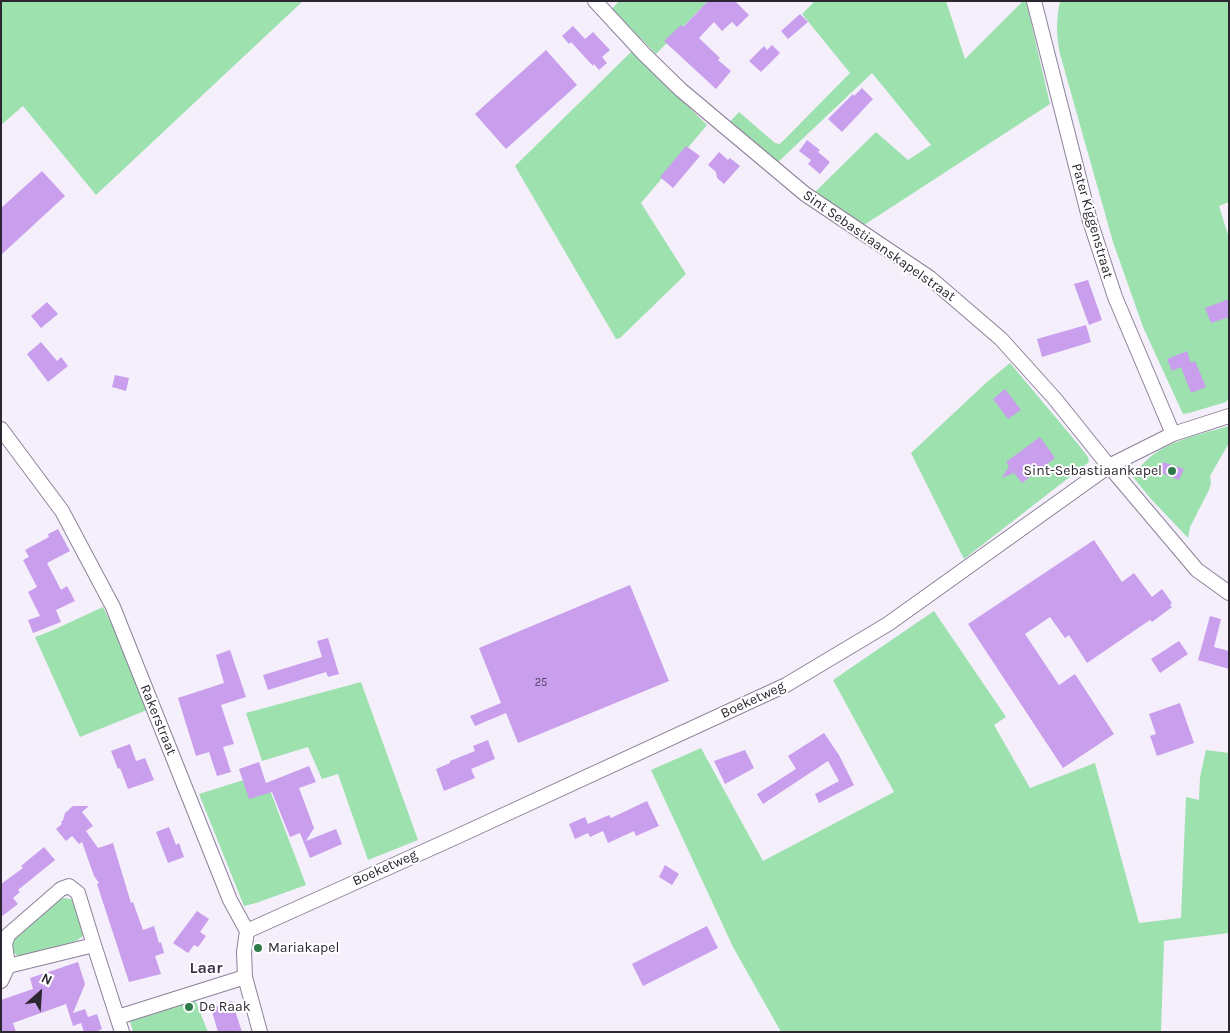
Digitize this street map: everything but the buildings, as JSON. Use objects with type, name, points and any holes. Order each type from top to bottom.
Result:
[{"type":"street","name":"Sint Sebastiaanskapelstraat","points":[[595,1],[644,54],[681,90],[805,194],[930,278],[1001,339],[1055,399],[1197,570],[1229,593]]},
{"type":"street","name":"Pater Kiggenstraat","points":[[1034,1],[1090,221],[1115,297],[1173,434]]},
{"type":"street","name":"Boeketweg","points":[[247,930],[456,837],[786,685],[888,624],[1109,466],[1173,434],[1229,416]]},
{"type":"street","name":"Rakerstraat","points":[[1,429],[62,511],[112,607],[230,900],[247,930]]},
{"type":"street","points":[[1,981],[8,966],[5,944],[8,935],[61,888],[69,886],[78,894],[122,1032]]},
{"type":"street","points":[[247,930],[244,952],[245,977],[260,1032]]},
{"type":"street","points":[[8,966],[94,944]]},
{"type":"street","points":[[118,1017],[245,977]]},
{"type":"green space","points":[[1,1],[303,1],[96,195],[23,106],[1,125]]},
{"type":"green space","points":[[619,1],[708,1],[656,54],[612,9]]},
{"type":"green space","points":[[812,1],[946,1],[965,59],[1023,1],[1026,1],[1050,104],[861,227],[813,194],[876,132],[908,160],[931,145],[872,73],[776,164],[728,124],[739,112],[775,143],[780,144],[850,73],[802,14],[813,3]]},
{"type":"green space","points":[[1060,1],[1229,1],[1229,202],[1219,206],[1229,238],[1229,398],[1226,402],[1183,414],[1143,327],[1113,242],[1060,54],[1057,28]]},
{"type":"green space","points":[[632,51],[707,125],[641,203],[686,274],[620,338],[616,339],[515,166]]},
{"type":"green space","points":[[1010,363],[1078,444],[1088,457],[1089,462],[964,559],[911,453]]},
{"type":"green space","points":[[1229,426],[1229,443],[1210,476],[1209,490],[1190,527],[1188,538],[1133,477],[1141,465],[1175,442]]},
{"type":"green space","points":[[103,607],[147,710],[80,737],[35,637]]},
{"type":"green space","points":[[934,611],[1006,717],[994,725],[1030,788],[1095,763],[1139,923],[1181,918],[1186,797],[1199,800],[1200,777],[1206,750],[1229,753],[1229,933],[1164,941],[1161,1032],[781,1032],[733,947],[651,770],[701,748],[763,861],[894,792],[833,680]]},
{"type":"green space","points":[[361,682],[418,840],[368,860],[338,774],[322,779],[308,747],[262,761],[246,713]]},
{"type":"green space","points":[[253,777],[268,785],[306,885],[244,906],[199,794]]},
{"type":"green space","points":[[64,898],[71,899],[76,904],[84,929],[83,936],[76,941],[27,957],[21,957],[16,954],[13,951],[13,939],[57,901]]},
{"type":"green space","points":[[194,997],[208,1032],[133,1032],[130,1021]]},
{"type":"place","name":"Sint-Sebastiaankapel","points":[[1172,471]]},
{"type":"place","name":"Mariakapel","points":[[258,948]]},
{"type":"place","name":"De Raak","points":[[189,1007]]},
{"type":"district","name":"Laar","points":[[206,968]]}]
